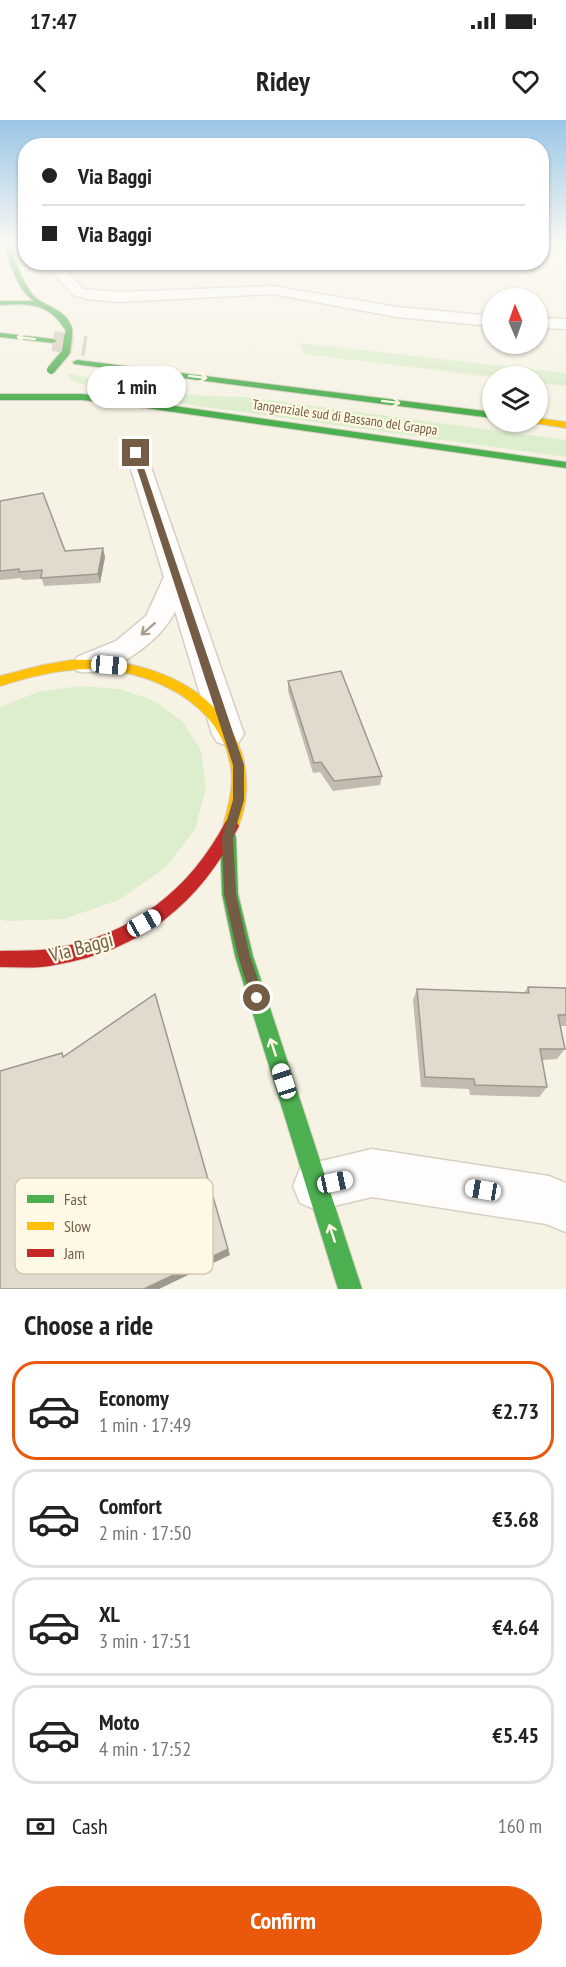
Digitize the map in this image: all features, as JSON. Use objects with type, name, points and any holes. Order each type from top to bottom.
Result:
[{"type":"main road","points":[[37,301],[46,306]]},
{"type":"main road","points":[[0,303],[27,302],[61,312],[69,329],[70,339],[67,352],[52,376]]},
{"type":"main road","points":[[0,335],[52,342]]},
{"type":"main road","points":[[77,362],[482,415]]},
{"type":"main road","name":"Tangenziale sud di Bassano del Grappa","points":[[0,397],[52,376],[84,393],[118,401]]},
{"type":"main road","name":"Tangenziale sud di Bassano del Grappa","points":[[0,397],[82,397],[118,401],[566,465]]},
{"type":"main road","points":[[548,423],[566,425]]},
{"type":"main road","name":"Via Baggi","points":[[0,668],[40,669],[87,664],[132,667],[171,681],[205,703],[228,734],[238,765],[239,800],[228,837],[202,877],[162,914],[110,942],[53,957],[0,958]]},
{"type":"main road","name":"Via Baggi","points":[[0,681],[40,669]]},
{"type":"main road","name":"Via Baggi","points":[[228,837],[230,894],[244,956],[350,1289]]},
{"type":"street","points":[[332,301],[397,312],[482,320]]},
{"type":"street","points":[[548,323],[566,324]]},
{"type":"street","name":"Via Baggi","points":[[136,453],[228,734]]},
{"type":"street","name":"Via Baggi","points":[[87,664],[126,648],[158,621],[176,578]]},
{"type":"street","points":[[317,1186],[372,1173],[549,1200],[566,1208]]},
{"type":"path","points":[[422,365],[482,372]]},
{"type":"path","points":[[548,381],[566,383]]},
{"type":"green space","points":[[299,343],[504,366],[482,366],[482,376],[304,354]]},
{"type":"green space","points":[[548,371],[566,373],[566,386],[548,384]]},
{"type":"green space","points":[[66,373],[125,386],[202,396],[246,397],[482,429],[482,432],[506,432],[566,440],[566,457],[120,395],[72,381]]},
{"type":"green space","points":[[79,686],[120,689],[155,701],[183,722],[201,751],[206,788],[195,829],[165,868],[119,900],[64,919],[7,921],[0,919],[0,707],[38,692]]},
{"type":"building","points":[[43,493],[65,551],[103,548],[98,574],[41,578],[42,570],[0,571],[0,501]]},
{"type":"building","points":[[341,671],[382,776],[334,781],[321,762],[314,763],[288,681]]},
{"type":"building","points":[[528,987],[566,988],[566,1015],[558,1015],[565,1049],[540,1049],[547,1087],[475,1085],[474,1079],[425,1077],[417,989],[529,993]]},
{"type":"building","points":[[155,994],[208,1178],[15,1178],[15,1274],[176,1274],[144,1289],[0,1289],[0,1071],[62,1053],[63,1057]]},
{"type":"building","points":[[213,1197],[228,1249],[213,1256]]},
{"type":"tunnel","points":[[53,341],[86,346]]},
{"type":"traffic: fast","points":[[38,301],[47,306]]},
{"type":"traffic: fast","points":[[0,303],[40,304],[57,312],[69,329]]},
{"type":"traffic: fast","points":[[51,370],[66,352],[69,329]]},
{"type":"traffic: fast","points":[[0,335],[53,341]]},
{"type":"traffic: fast","points":[[77,362],[482,414]]},
{"type":"traffic: fast","points":[[0,397],[82,397],[118,401],[566,465]]},
{"type":"traffic: fast","points":[[228,837],[230,894],[244,956],[350,1289]]},
{"type":"traffic: slow","points":[[548,423],[566,425]]},
{"type":"traffic: slow","points":[[0,681],[43,669],[102,664],[146,673],[173,684],[197,699],[216,719],[231,741],[238,767],[239,795],[231,826]]},
{"type":"traffic: jam","points":[[0,959],[55,957],[109,942],[135,929],[160,914],[202,874],[218,851],[231,826]]},
{"type":"route","points":[[136,453],[238,765],[239,800],[228,837],[230,894],[244,956],[257,998]]}]
